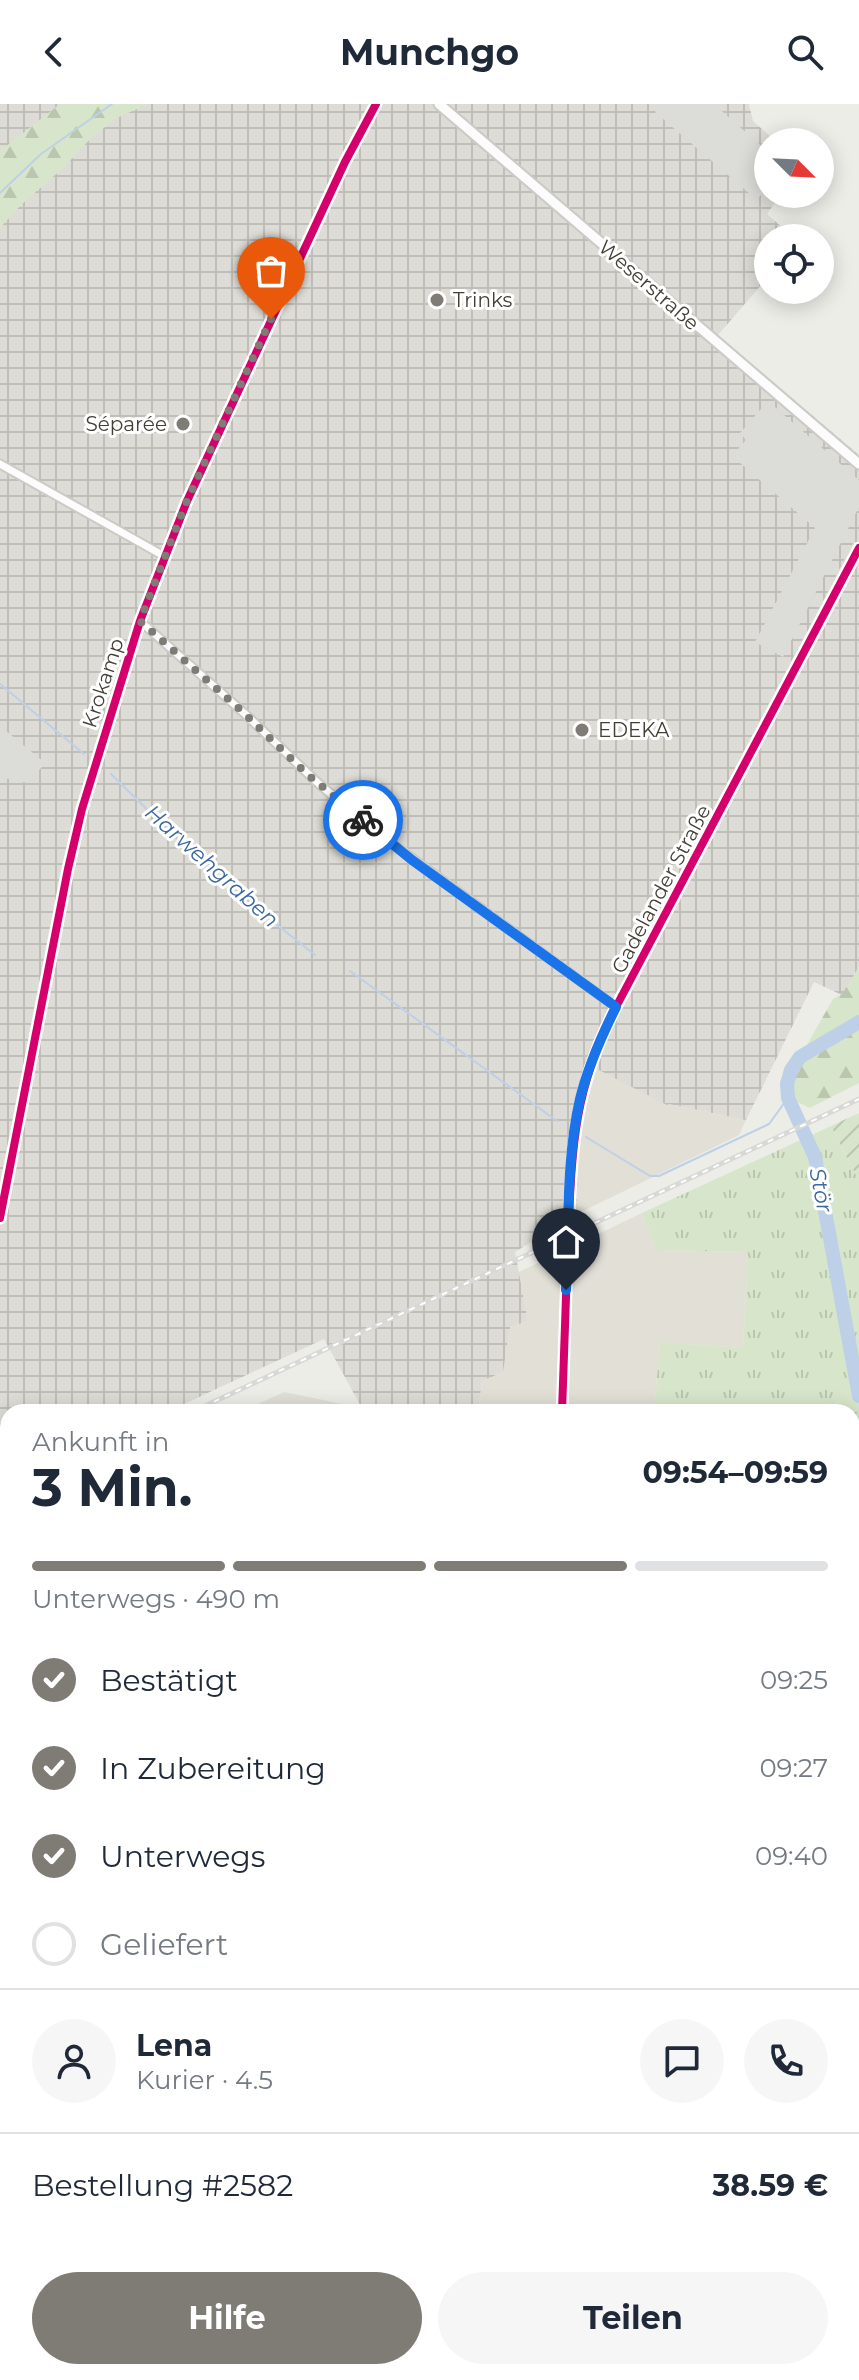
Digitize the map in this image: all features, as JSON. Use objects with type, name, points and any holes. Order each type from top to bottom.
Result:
[{"type":"street","name":"Krokamp","points":[[0,1218],[78,824],[140,621],[164,556],[258,346],[345,162],[376,104]]},
{"type":"street","name":"Weserstraße","points":[[439,104],[859,464]]},
{"type":"street","points":[[0,464],[164,556]]},
{"type":"street","name":"Gadelander Straße","points":[[562,1404],[572,1151],[580,1099],[595,1053],[616,1007],[859,548]]},
{"type":"street","points":[[140,621],[244,713],[307,774],[383,837],[616,1007]]},
{"type":"shaded area","points":[[0,104],[749,104],[753,121],[761,128],[754,128],[754,208],[771,208],[767,214],[778,224],[754,224],[754,293],[718,335],[859,455],[859,967],[842,995],[814,982],[746,1120],[667,1105],[595,1068],[579,1130],[577,1214],[515,1252],[528,1321],[510,1327],[503,1372],[482,1381],[479,1404],[360,1404],[324,1339],[184,1404],[0,1404]]},
{"type":"shaded area","points":[[661,104],[714,104],[754,140],[754,197],[655,112]]},
{"type":"shaded area","points":[[768,401],[859,480],[859,507],[783,657],[755,642],[815,528],[732,456],[746,440],[740,433]]},
{"type":"shaded area","points":[[854,541],[857,543],[812,628],[811,624]]},
{"type":"shaded area","points":[[809,634],[651,934],[650,929],[805,635]]},
{"type":"shaded area","points":[[0,726],[45,763],[29,783],[0,777]]},
{"type":"shaded area","points":[[595,1068],[669,1104],[746,1120],[739,1135],[577,1214],[579,1130]]},
{"type":"shaded area","points":[[642,1213],[656,1250],[748,1252],[743,1348],[660,1342],[655,1404],[479,1404],[482,1381],[503,1372],[510,1327],[528,1321],[519,1272]]},
{"type":"shaded area","points":[[284,1392],[342,1404],[258,1404]]},
{"type":"green space","points":[[60,104],[148,104],[117,118],[92,137],[0,228],[0,151]]},
{"type":"green space","points":[[859,967],[859,1083],[810,1108],[788,1098],[787,1084],[791,1070],[833,999],[842,994]]},
{"type":"green space","points":[[859,1113],[859,1181],[831,1126]]},
{"type":"green space","points":[[831,1126],[859,1181],[859,1404],[655,1404],[660,1342],[743,1348],[748,1252],[656,1250],[642,1213]]},
{"type":"waterway","points":[[0,193],[41,154],[112,104]]},
{"type":"waterway","name":"Harwehgraben","points":[[0,684],[84,754]]},
{"type":"waterway","name":"Harwehgraben","points":[[111,774],[212,873],[315,955]]},
{"type":"waterway","name":"Harwehgraben","points":[[350,971],[557,1121]]},
{"type":"waterway","name":"Stör","points":[[859,1022],[800,1057],[791,1070],[787,1084],[788,1098],[815,1157],[859,1396]]},
{"type":"waterway","name":"Harwehgraben","points":[[586,1137],[650,1176],[659,1176],[769,1124],[788,1098]]},
{"type":"railway","points":[[209,1404],[859,1099]]},
{"type":"cycle path","points":[[0,1218],[82,809],[140,621],[187,501],[345,162],[376,104]]},
{"type":"cycle path","points":[[562,1404],[571,1176],[577,1120],[591,1066],[616,1007],[859,548]]},
{"type":"way so far","points":[[271,319],[186,503],[140,621],[244,713],[307,774],[363,820]]},
{"type":"place","name":"Trinks","points":[[437,300]]},
{"type":"place","name":"Séparée","points":[[183,424]]},
{"type":"place","name":"EDEKA","points":[[582,730]]},
{"type":"route","points":[[363,820],[412,860],[616,1007],[595,1053],[580,1099],[572,1151],[566,1290]]}]
